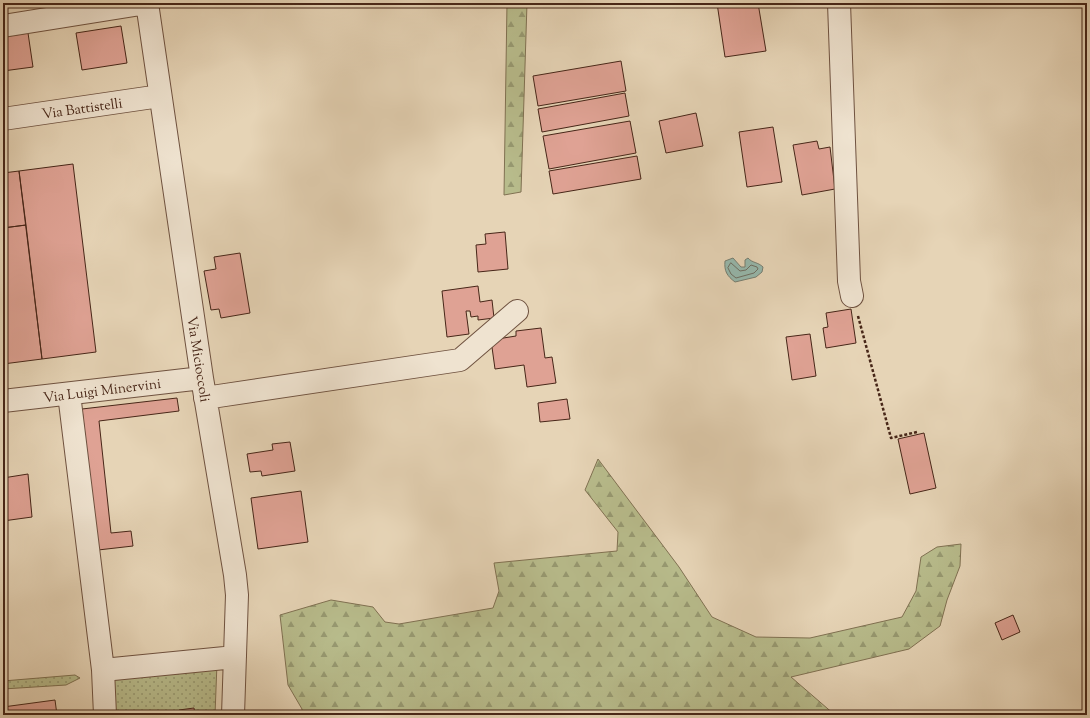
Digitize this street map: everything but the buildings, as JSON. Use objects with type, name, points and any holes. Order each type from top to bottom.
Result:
[{"type":"street","points":[[3,26],[147,3]]},
{"type":"street","name":"Via Micioccoli","points":[[147,3],[204,388],[235,575],[237,595],[233,715]]},
{"type":"street","points":[[839,3],[849,281],[852,296]]},
{"type":"street","name":"Via Battistelli","points":[[3,119],[160,96]]},
{"type":"street","name":"Via Luigi Minervini","points":[[3,401],[69,394],[204,388],[460,360],[517,310]]},
{"type":"street","points":[[69,394],[103,670],[105,715]]},
{"type":"street","points":[[103,670],[235,657]]},
{"type":"path","points":[[852,296],[891,438],[917,432]]},
{"type":"green space","points":[[507,3],[527,3],[521,192],[504,195]]},
{"type":"green space","points":[[598,459],[679,567],[712,617],[756,637],[810,638],[902,617],[916,591],[921,557],[937,547],[961,544],[960,566],[947,600],[940,626],[909,649],[791,677],[835,715],[302,715],[302,709],[288,685],[280,615],[331,600],[373,607],[385,622],[399,624],[493,608],[499,591],[494,563],[617,551],[618,532],[585,490]]},
{"type":"green space","points":[[217,663],[215,715],[110,715],[108,674]]},
{"type":"green space","points":[[75,675],[80,678],[66,685],[3,689],[3,681]]},
{"type":"water","points":[[733,258],[741,267],[745,267],[745,260],[748,258],[763,267],[762,272],[756,277],[735,282],[730,278],[725,268],[725,261]]}]
